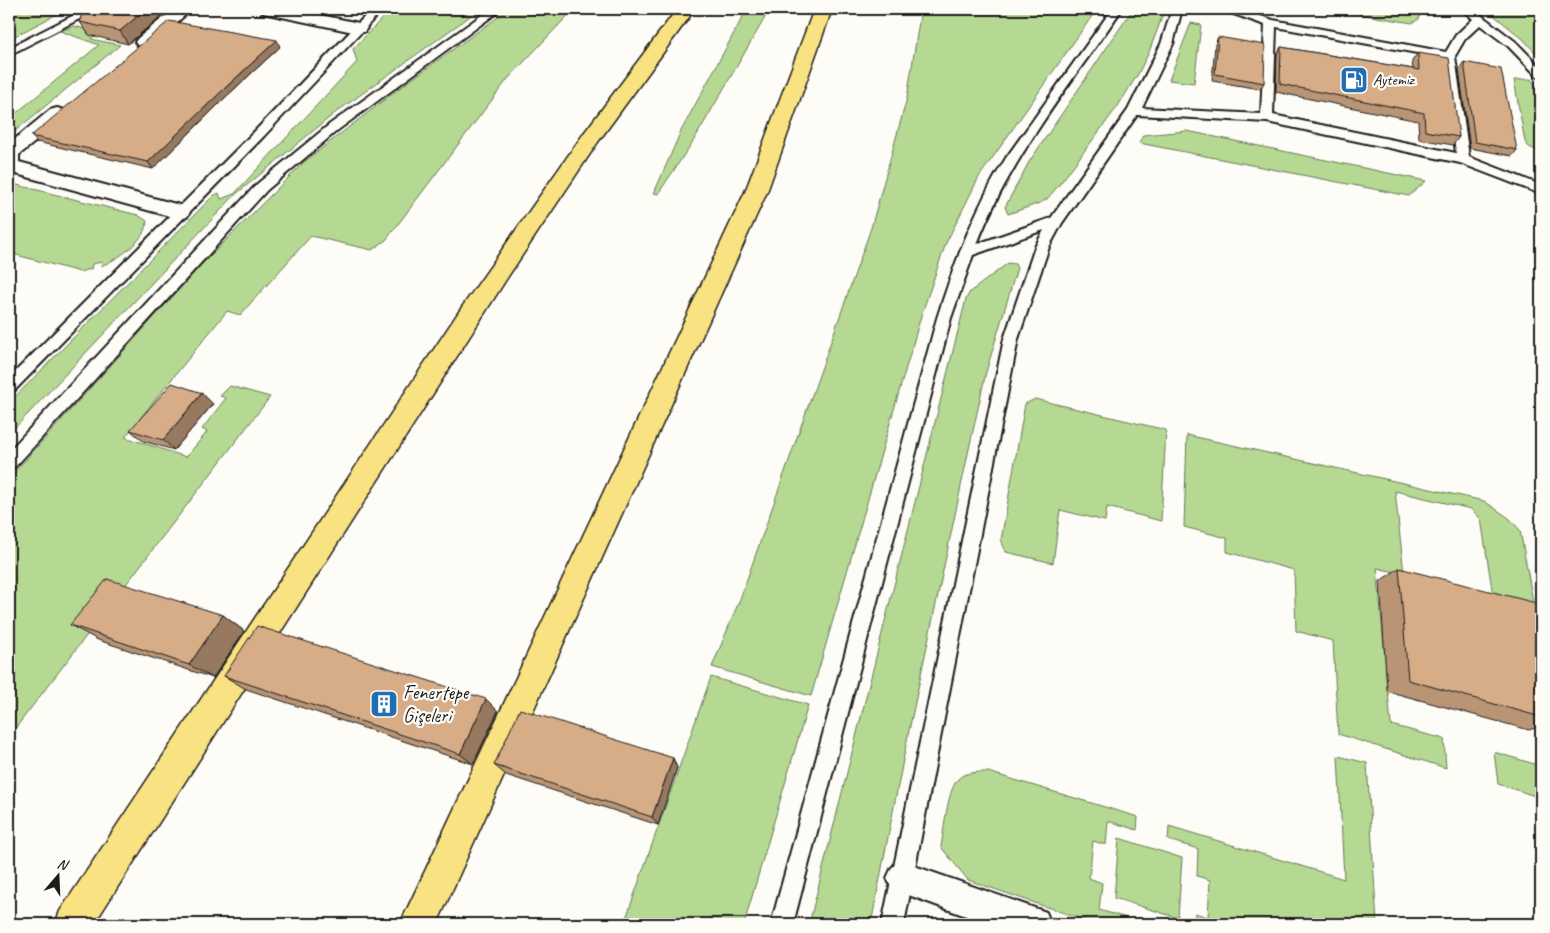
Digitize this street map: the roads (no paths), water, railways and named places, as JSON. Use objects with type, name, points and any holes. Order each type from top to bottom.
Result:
[{"type":"highway","points":[[73,924],[486,290],[566,171],[638,70],[686,9]]},
{"type":"highway","points":[[418,924],[756,192],[823,9]]},
{"type":"street","points":[[129,55],[184,9]]},
{"type":"street","points":[[270,9],[358,28]]},
{"type":"street","points":[[70,104],[10,153],[9,165],[180,212]]},
{"type":"street","points":[[903,878],[1034,924]]},
{"type":"lane","points":[[9,52],[94,9]]},
{"type":"lane","points":[[9,387],[260,133],[378,9]]},
{"type":"lane","points":[[9,462],[262,187],[334,126],[497,9]]},
{"type":"lane","points":[[782,924],[944,318],[965,253],[998,183],[1029,133],[1117,9]]},
{"type":"lane","points":[[893,924],[1011,339],[1042,247],[1056,221],[1134,111],[1167,44],[1177,9]]},
{"type":"lane","points":[[1229,9],[1271,23],[1450,56]]},
{"type":"lane","points":[[1467,9],[1512,44],[1541,74]]},
{"type":"lane","points":[[1463,159],[1450,56],[1460,37],[1480,19]]},
{"type":"lane","points":[[1267,118],[1271,23]]},
{"type":"lane","points":[[1134,111],[1267,118],[1463,159],[1541,190]]},
{"type":"lane","points":[[965,253],[1056,221]]},
{"type":"waterway","points":[[9,13],[17,9]]},
{"type":"place","name":"Aytemiz","points":[[1354,80]]},
{"type":"place","name":"Fenertepe Gişeleri","points":[[384,704]]}]
